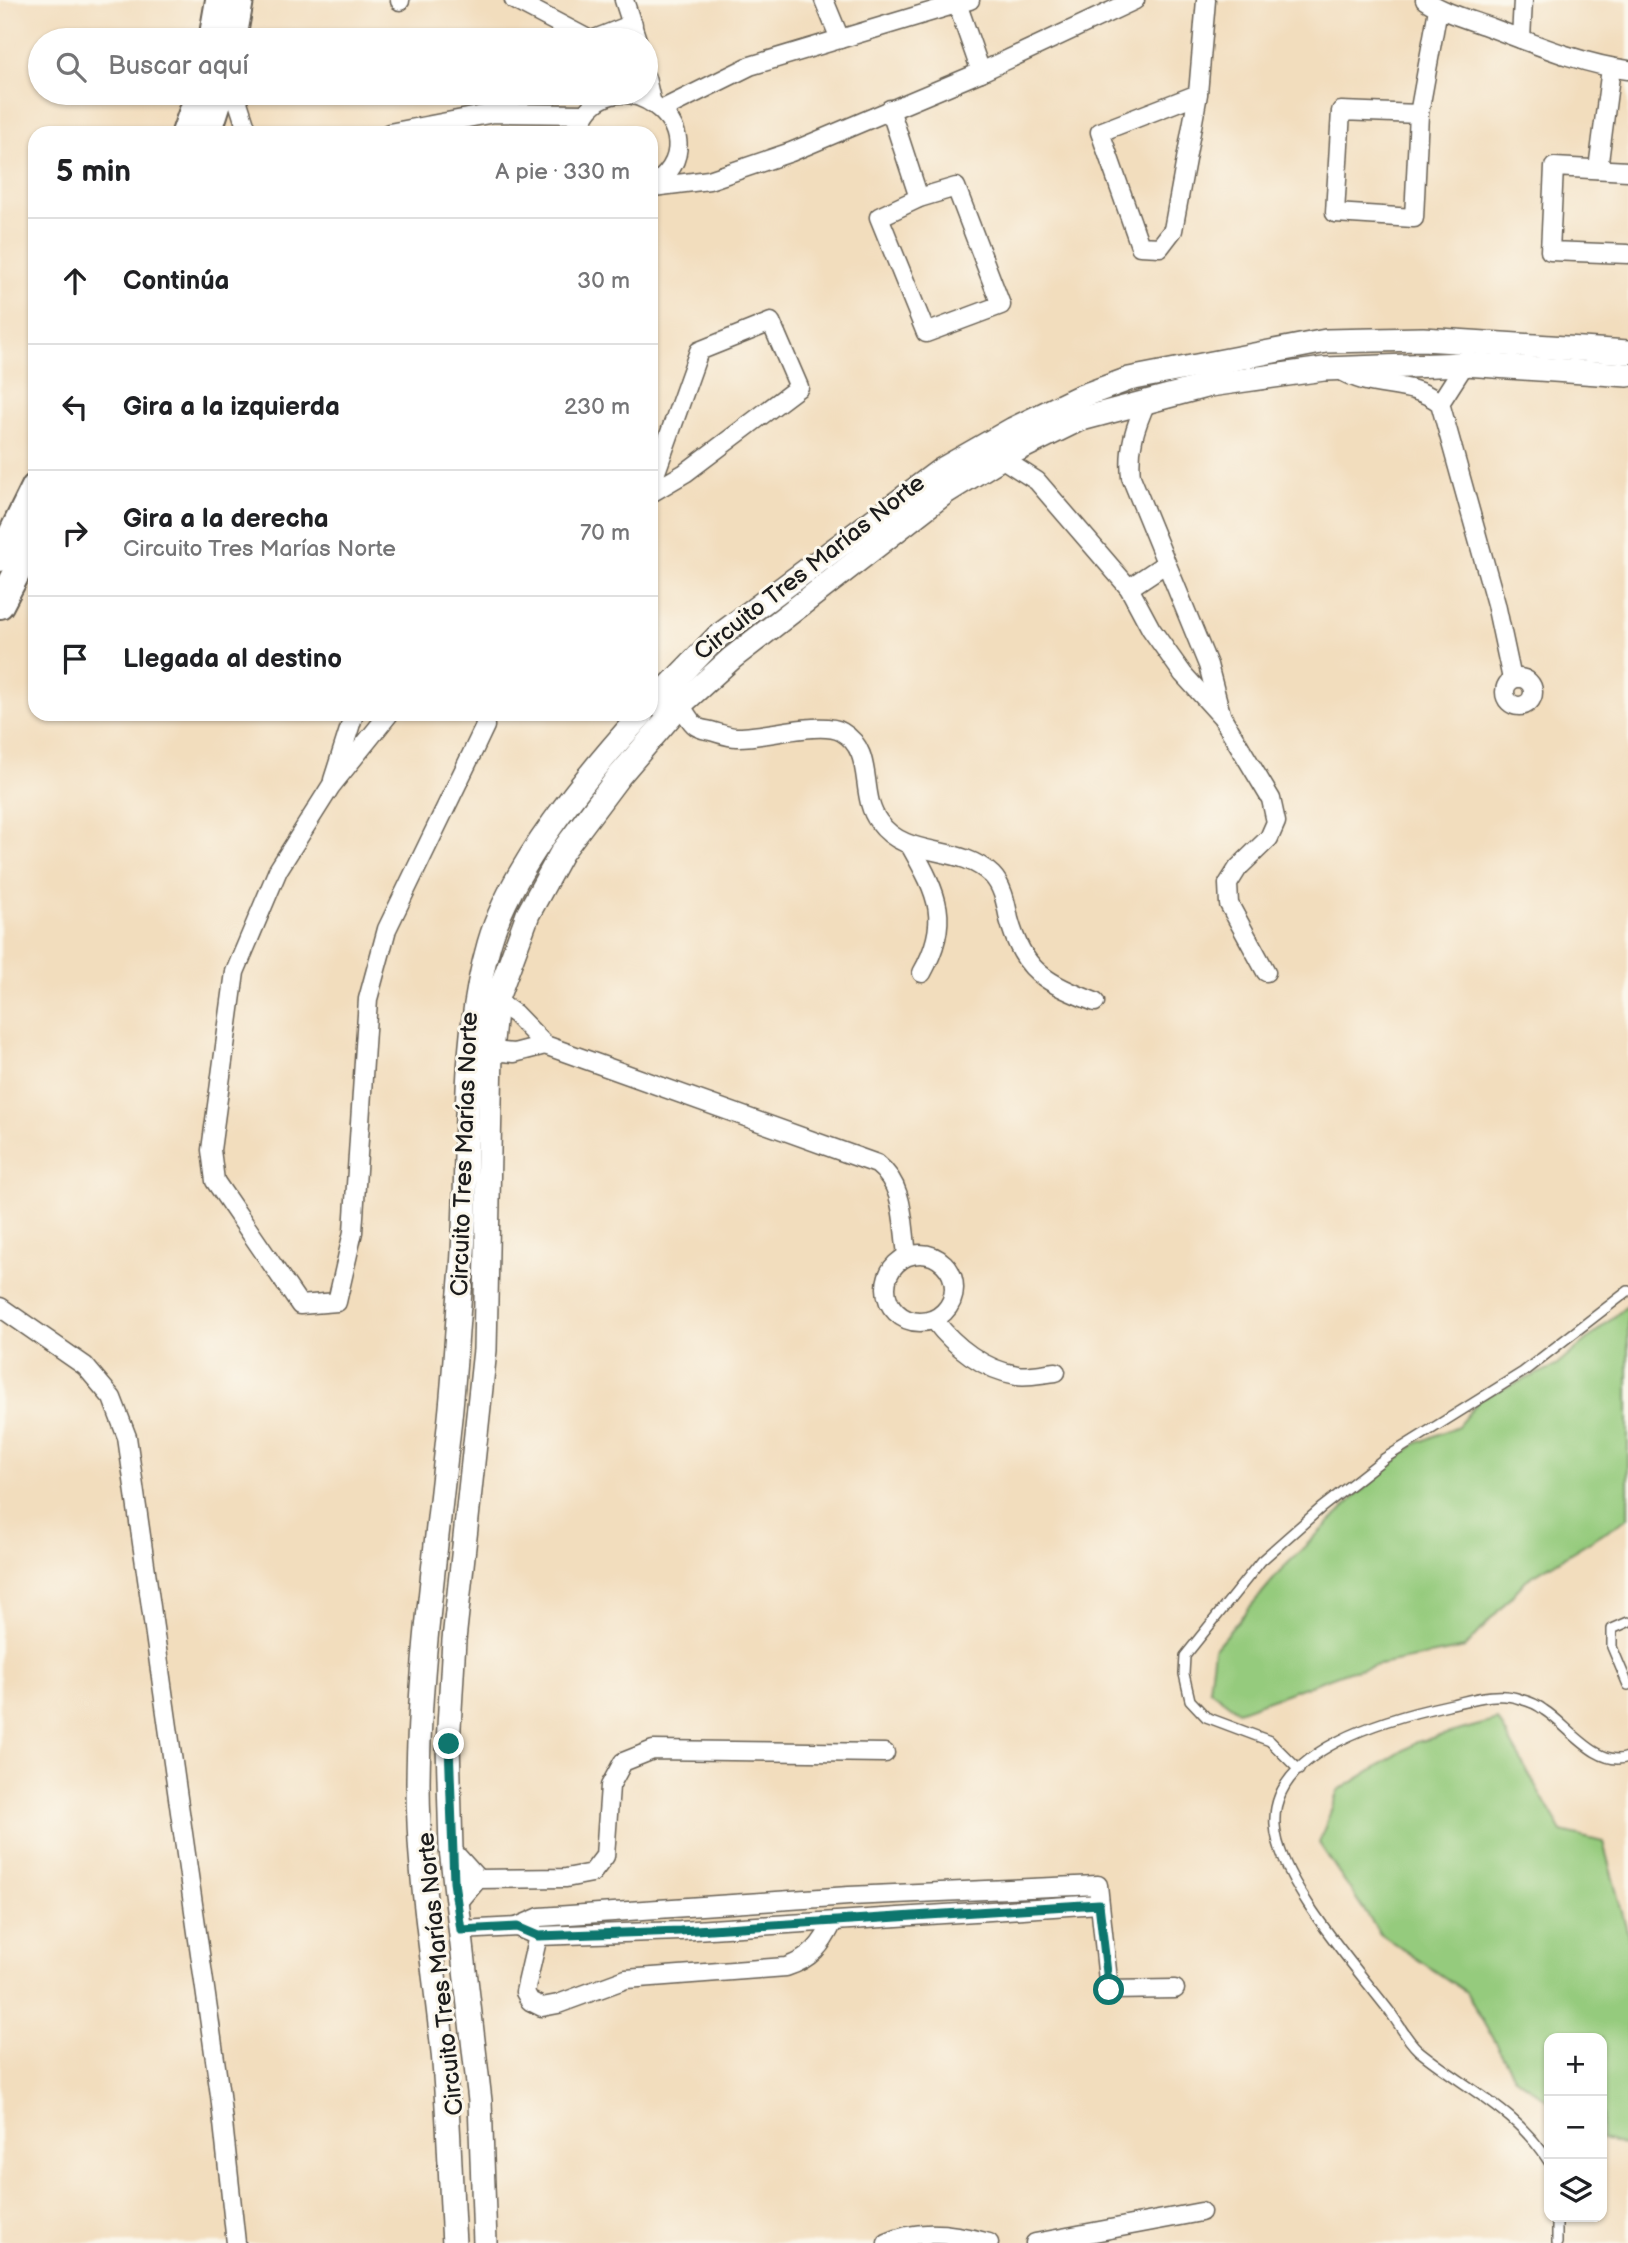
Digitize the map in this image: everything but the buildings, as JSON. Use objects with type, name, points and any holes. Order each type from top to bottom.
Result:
[{"type":"main road","points":[[214,28],[219,0]]},
{"type":"main road","points":[[235,28],[240,0]]},
{"type":"main road","points":[[187,126],[195,105]]},
{"type":"main road","points":[[210,126],[217,105]]},
{"type":"main road","points":[[0,558],[28,501]]},
{"type":"main road","points":[[0,605],[28,551]]},
{"type":"street","points":[[514,0],[568,28]]},
{"type":"street","points":[[624,0],[634,28]]},
{"type":"street","points":[[824,0],[840,39]]},
{"type":"street","points":[[658,186],[709,180],[791,152],[981,72],[1135,0]]},
{"type":"street","points":[[1198,94],[1100,132],[1140,246],[1160,247],[1173,230],[1198,94],[1206,0]]},
{"type":"street","points":[[1521,39],[1523,0]]},
{"type":"street","points":[[658,105],[750,66],[964,3],[981,72]]},
{"type":"street","points":[[1419,114],[1341,111],[1335,214],[1414,218],[1419,114],[1431,4],[1521,39],[1620,69],[1598,169]]},
{"type":"street","points":[[239,105],[246,126]]},
{"type":"street","points":[[581,126],[586,114],[597,105]]},
{"type":"street","points":[[657,105],[675,130],[676,154],[665,176],[658,182]]},
{"type":"street","points":[[890,109],[919,198]]},
{"type":"street","points":[[426,126],[494,113],[586,114]]},
{"type":"street","points":[[1628,170],[1555,167],[1550,251],[1628,254]]},
{"type":"street","points":[[956,187],[1001,305],[926,333],[879,217],[919,198],[956,187]]},
{"type":"street","points":[[658,466],[699,351],[771,322],[799,387],[685,474],[658,489]]},
{"type":"street","name":"Circuito Tres Marías Norte","points":[[658,698],[716,638],[941,470],[1023,424],[1077,398],[1129,379],[1326,341],[1423,339],[1628,352]]},
{"type":"street","points":[[1326,341],[1331,369],[1355,380],[1424,391],[1440,403],[1496,604],[1512,679]]},
{"type":"street","points":[[1440,403],[1465,364]]},
{"type":"street","name":"Circuito Tres Marías Norte","points":[[485,2243],[480,2101],[452,1849],[449,1744],[454,1640],[485,1350],[491,1051],[496,1001],[528,914],[562,852],[620,776],[680,705],[732,658],[946,492],[1001,458],[1079,420],[1210,385],[1331,369],[1465,364],[1628,375]]},
{"type":"street","points":[[1147,400],[1133,431],[1129,456],[1131,477],[1208,665],[1222,717]]},
{"type":"street","points":[[1001,458],[1037,481],[1129,588],[1151,629],[1183,674],[1222,717],[1271,799],[1276,822],[1269,838],[1238,868],[1228,884],[1229,904],[1266,972]]},
{"type":"street","points":[[1129,588],[1165,564]]},
{"type":"street","points":[[716,638],[732,658]]},
{"type":"street","points":[[680,705],[696,727],[735,738],[818,728],[839,730],[861,751],[871,807],[878,822],[911,847],[934,888],[941,920],[935,951],[922,973]]},
{"type":"street","points":[[331,786],[352,721]]},
{"type":"street","points":[[383,721],[331,786],[278,870],[235,972],[211,1150],[215,1181],[300,1305],[337,1302],[353,1232],[368,999],[387,929],[485,726],[485,721]]},
{"type":"street","name":"Circuito Tres Marías Norte","points":[[454,2243],[443,2055],[425,1906],[418,1789],[420,1690],[450,1424],[463,1255],[475,1014],[489,942],[509,897],[545,836],[598,762],[636,721]]},
{"type":"street","points":[[911,847],[942,850],[971,860],[993,876],[1004,897],[1010,922],[1027,964],[1058,988],[1096,1002]]},
{"type":"street","points":[[496,1001],[515,1014],[545,1045],[877,1164],[890,1175],[898,1189],[906,1254]]},
{"type":"street","points":[[491,1051],[513,1053],[545,1045]]},
{"type":"street","points":[[906,1254],[934,1254],[953,1274],[954,1301],[935,1321],[906,1322],[886,1302],[886,1274],[906,1254]]},
{"type":"street","points":[[0,1307],[85,1366],[112,1398],[127,1437],[220,2095],[236,2243]]},
{"type":"street","points":[[935,1321],[951,1342],[981,1362],[1017,1376],[1056,1372]]},
{"type":"street","points":[[457,1904],[478,1879],[566,1878],[592,1873],[605,1856],[610,1786],[623,1762],[653,1750],[885,1753]]},
{"type":"street","points":[[452,1849],[478,1879]]},
{"type":"street","points":[[461,1930],[517,1927],[540,1917],[849,1896],[1098,1885],[1109,1990],[1175,1989]]},
{"type":"street","points":[[538,1936],[525,1992],[530,2001],[542,2007],[558,2004],[626,1979],[786,1967],[806,1961],[842,1921],[849,1896]]},
{"type":"street","points":[[517,1927],[538,1936],[842,1921],[1099,1904]]},
{"type":"street","points":[[1035,2243],[1201,2211]]},
{"type":"street","points":[[887,2243],[926,2234],[968,2236],[989,2243]]},
{"type":"lane","points":[[1299,1770],[1270,1741],[1206,1717],[1190,1700],[1184,1674],[1185,1656],[1261,1561],[1321,1508],[1385,1458],[1522,1372],[1628,1291]]},
{"type":"lane","points":[[1628,1622],[1612,1629],[1612,1647],[1628,1685]]},
{"type":"lane","points":[[1547,2159],[1522,2127],[1415,2047],[1295,1882],[1276,1840],[1274,1812],[1285,1788],[1299,1770],[1352,1733],[1390,1718],[1492,1695],[1519,1698],[1545,1710],[1580,1744],[1602,1754],[1623,1759],[1628,1756]]},
{"type":"lane","points":[[1557,2222],[1557,2243]]},
{"type":"green space","points":[[1628,1305],[1628,1518],[1526,1580],[1465,1648],[1349,1671],[1238,1711],[1209,1689],[1214,1649],[1284,1567],[1356,1496],[1415,1444],[1458,1426],[1481,1398],[1556,1366]]},
{"type":"green space","points":[[1498,1720],[1562,1832],[1603,1842],[1628,1934],[1628,2146],[1607,2140],[1607,2033],[1544,2033],[1544,2098],[1514,2076],[1466,1992],[1380,1934],[1319,1843],[1338,1791],[1417,1742]]},
{"type":"route","points":[[449,1744],[454,1882],[461,1930],[517,1927],[538,1936],[680,1931],[1099,1904],[1109,1990]]}]
